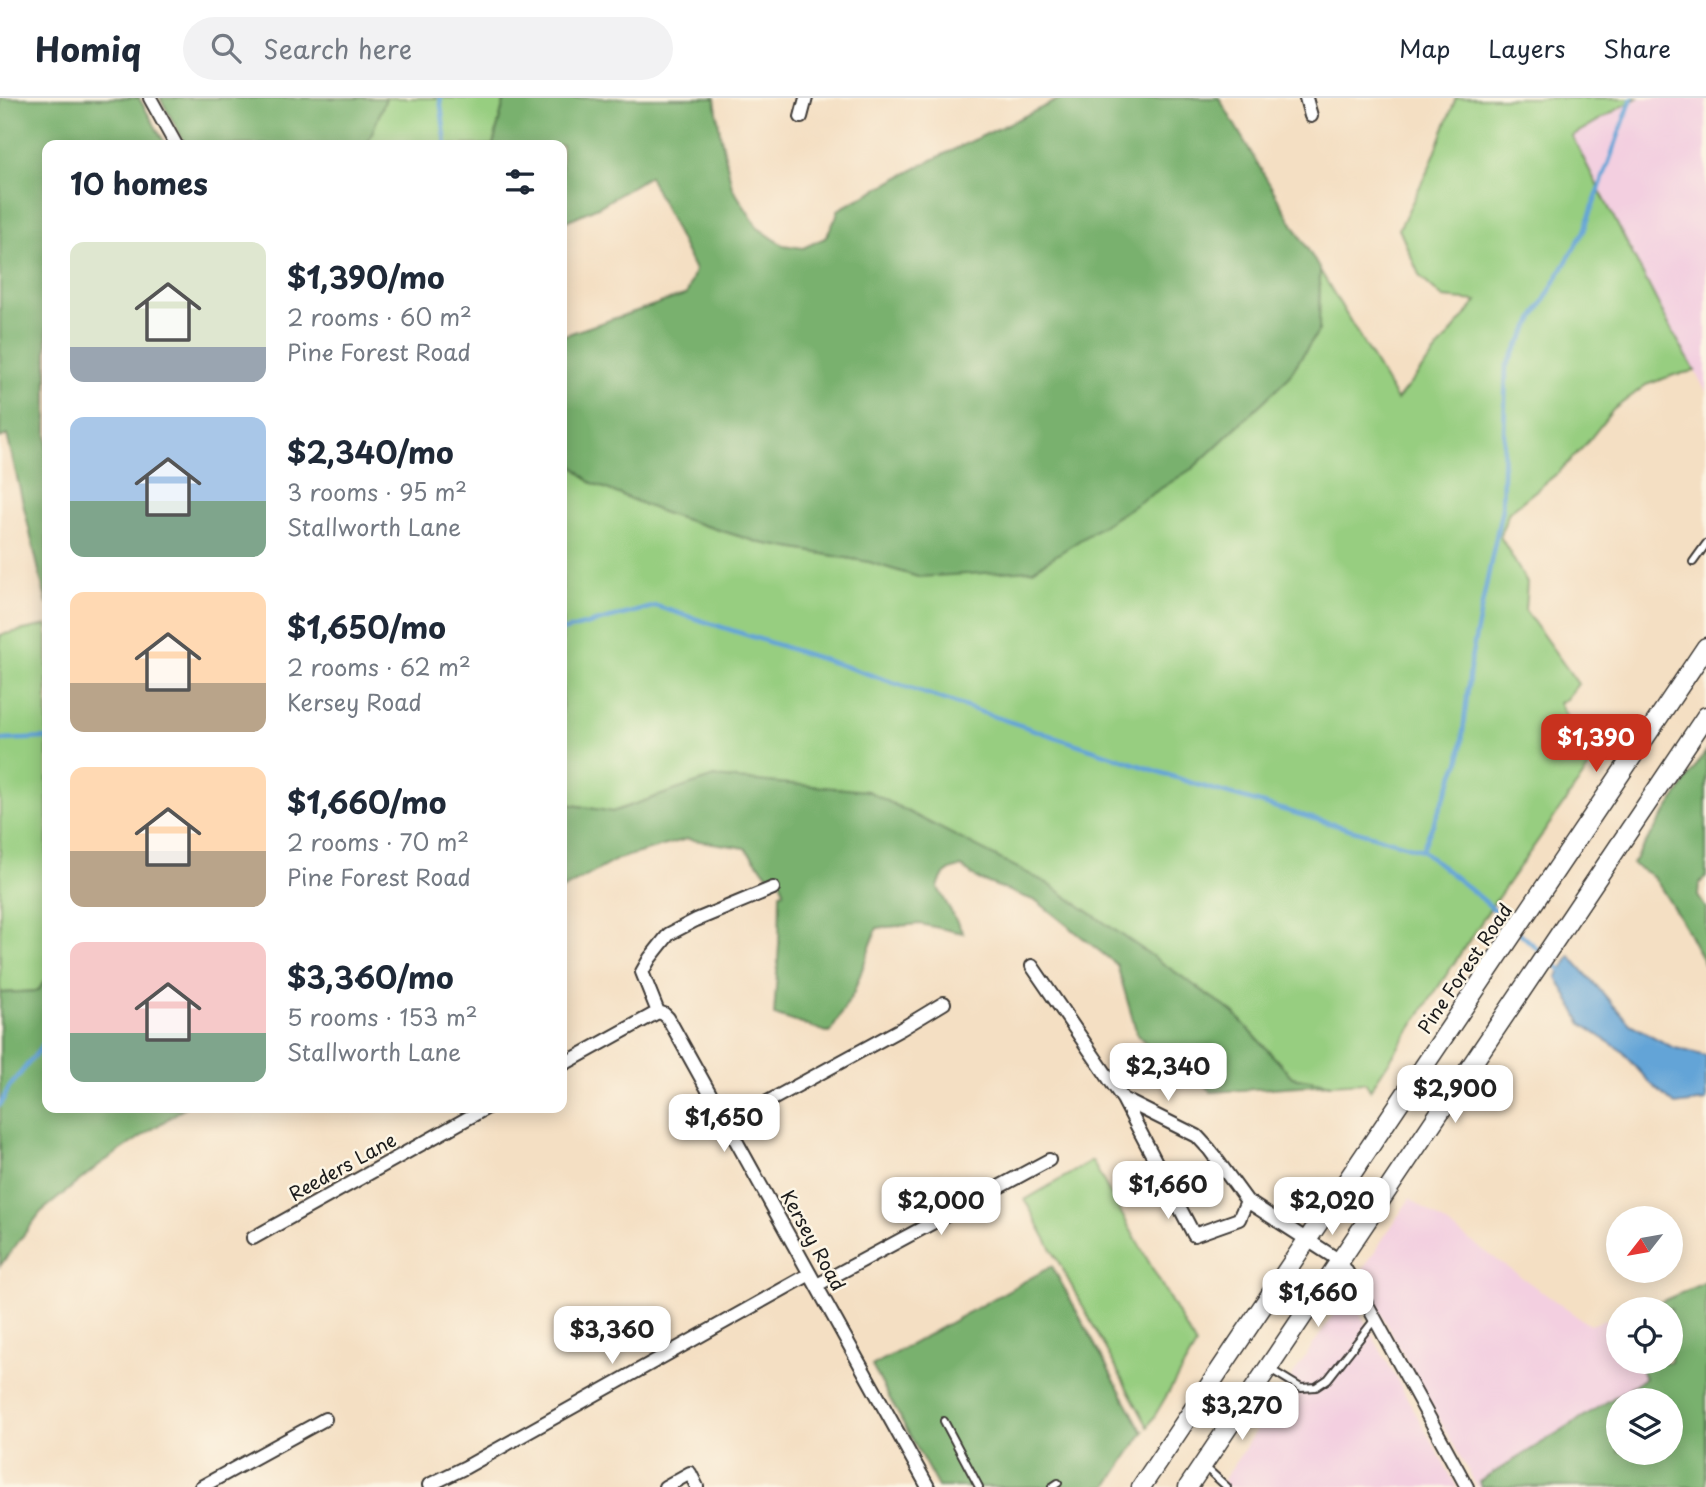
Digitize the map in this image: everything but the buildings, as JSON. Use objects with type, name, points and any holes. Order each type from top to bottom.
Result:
[{"type":"main road","name":"Pine Forest Road","points":[[1141,1487],[1706,646]]},
{"type":"main road","points":[[1188,1487],[1706,716]]},
{"type":"street","points":[[150,98],[173,140]]},
{"type":"street","points":[[801,117],[806,98]]},
{"type":"street","points":[[1306,98],[1311,116]]},
{"type":"street","name":"Kersey Road","points":[[773,888],[669,934],[642,972],[658,1012],[664,1013],[668,1018],[928,1487]]},
{"type":"street","points":[[1032,966],[1123,1099],[1194,1235],[1240,1219],[1247,1201]]},
{"type":"street","points":[[727,1125],[944,1003]]},
{"type":"street","points":[[567,1062],[658,1012]]},
{"type":"street","points":[[1123,1099],[1197,1136],[1247,1201],[1340,1261],[1467,1487]]},
{"type":"street","name":"Reeders Lane","points":[[253,1238],[477,1113]]},
{"type":"street","points":[[429,1485],[813,1280],[1049,1160]]},
{"type":"street","points":[[201,1487],[325,1419]]},
{"type":"street","points":[[665,1487],[690,1473],[697,1487]]},
{"type":"lane","points":[[1693,562],[1706,544]]},
{"type":"lane","points":[[1268,1368],[1301,1388],[1316,1387],[1328,1380],[1375,1319]]},
{"type":"lane","points":[[944,1421],[978,1487]]},
{"type":"lane","points":[[1203,1465],[1227,1487]]},
{"type":"shaded area","points":[[1637,98],[1706,98],[1706,391],[1572,136]]},
{"type":"shaded area","points":[[1410,1198],[1589,1325],[1606,1320],[1606,1374],[1643,1374],[1645,1378],[1629,1388],[1606,1388],[1606,1402],[1479,1482],[1481,1487],[1477,1487],[1359,1275]]},
{"type":"shaded area","points":[[1348,1292],[1457,1487],[1219,1487]]},
{"type":"green space","points":[[0,98],[139,98],[163,140],[42,140],[42,584],[7,435],[0,438]]},
{"type":"green space","points":[[160,98],[386,98],[369,140],[183,140]]},
{"type":"green space","points":[[386,98],[505,98],[494,140],[369,140]]},
{"type":"green space","points":[[505,98],[715,98],[732,187],[758,228],[783,245],[803,248],[825,238],[841,208],[930,161],[1062,98],[1219,98],[1320,270],[1319,330],[1287,379],[1193,468],[1033,570],[918,577],[869,562],[761,543],[664,513],[590,482],[567,460],[567,334],[687,294],[695,270],[649,176],[600,206],[567,221],[567,140],[494,140]]},
{"type":"green space","points":[[1456,98],[1637,98],[1572,136],[1695,371],[1646,385],[1613,410],[1559,472],[1509,512],[1500,536],[1527,583],[1525,610],[1578,684],[1566,699],[1559,703],[1593,762],[1492,906],[1370,1090],[1365,1082],[1331,1084],[1292,1077],[1234,1013],[1047,883],[714,777],[612,812],[567,804],[567,460],[590,482],[664,513],[761,543],[869,562],[918,577],[1193,468],[1287,379],[1319,330],[1320,270],[1397,400],[1477,301],[1443,298],[1420,277],[1399,229],[1429,168]]},
{"type":"green space","points":[[42,626],[42,985],[38,991],[0,993],[0,635]]},
{"type":"green space","points":[[1706,751],[1706,876],[1699,884],[1698,896],[1706,908],[1706,967],[1654,877],[1632,864]]},
{"type":"green space","points":[[714,777],[868,791],[1047,883],[1234,1013],[1292,1077],[1331,1084],[1211,1092],[1194,1074],[1170,1070],[1137,1034],[1117,965],[1038,902],[978,879],[962,867],[946,873],[938,888],[963,933],[920,924],[877,928],[854,992],[830,1033],[774,1015],[780,893],[784,892],[779,877],[772,880],[745,848],[687,839],[618,859],[567,887],[567,804],[612,812]]},
{"type":"green space","points":[[42,985],[42,1113],[177,1113],[99,1165],[41,1212],[0,1266],[0,993],[38,991]]},
{"type":"green space","points":[[1092,1161],[1196,1346],[1148,1427],[1025,1200]]},
{"type":"green space","points":[[1052,1266],[1144,1431],[1107,1487],[938,1487],[872,1366]]},
{"type":"green space","points":[[1706,1282],[1706,1487],[1481,1487],[1479,1482],[1606,1402],[1606,1465],[1683,1465],[1683,1388],[1629,1388],[1645,1378],[1643,1374],[1683,1374],[1683,1297],[1672,1297]]},
{"type":"water","points":[[1570,956],[1630,1024],[1672,1047],[1706,1056],[1706,1101],[1675,1105],[1649,1082],[1622,1051],[1582,1024],[1557,977]]},
{"type":"waterway","points":[[440,98],[445,140]]},
{"type":"waterway","points":[[1422,850],[1460,760],[1471,659],[1502,508],[1506,367],[1584,231],[1632,98]]},
{"type":"waterway","points":[[567,630],[656,606],[1198,785],[1422,850],[1514,927]]},
{"type":"waterway","points":[[0,740],[42,738]]},
{"type":"waterway","points":[[1520,933],[1542,953]]},
{"type":"waterway","points":[[1549,959],[1566,974]]},
{"type":"waterway","points":[[0,1105],[8,1089],[42,1046]]}]
